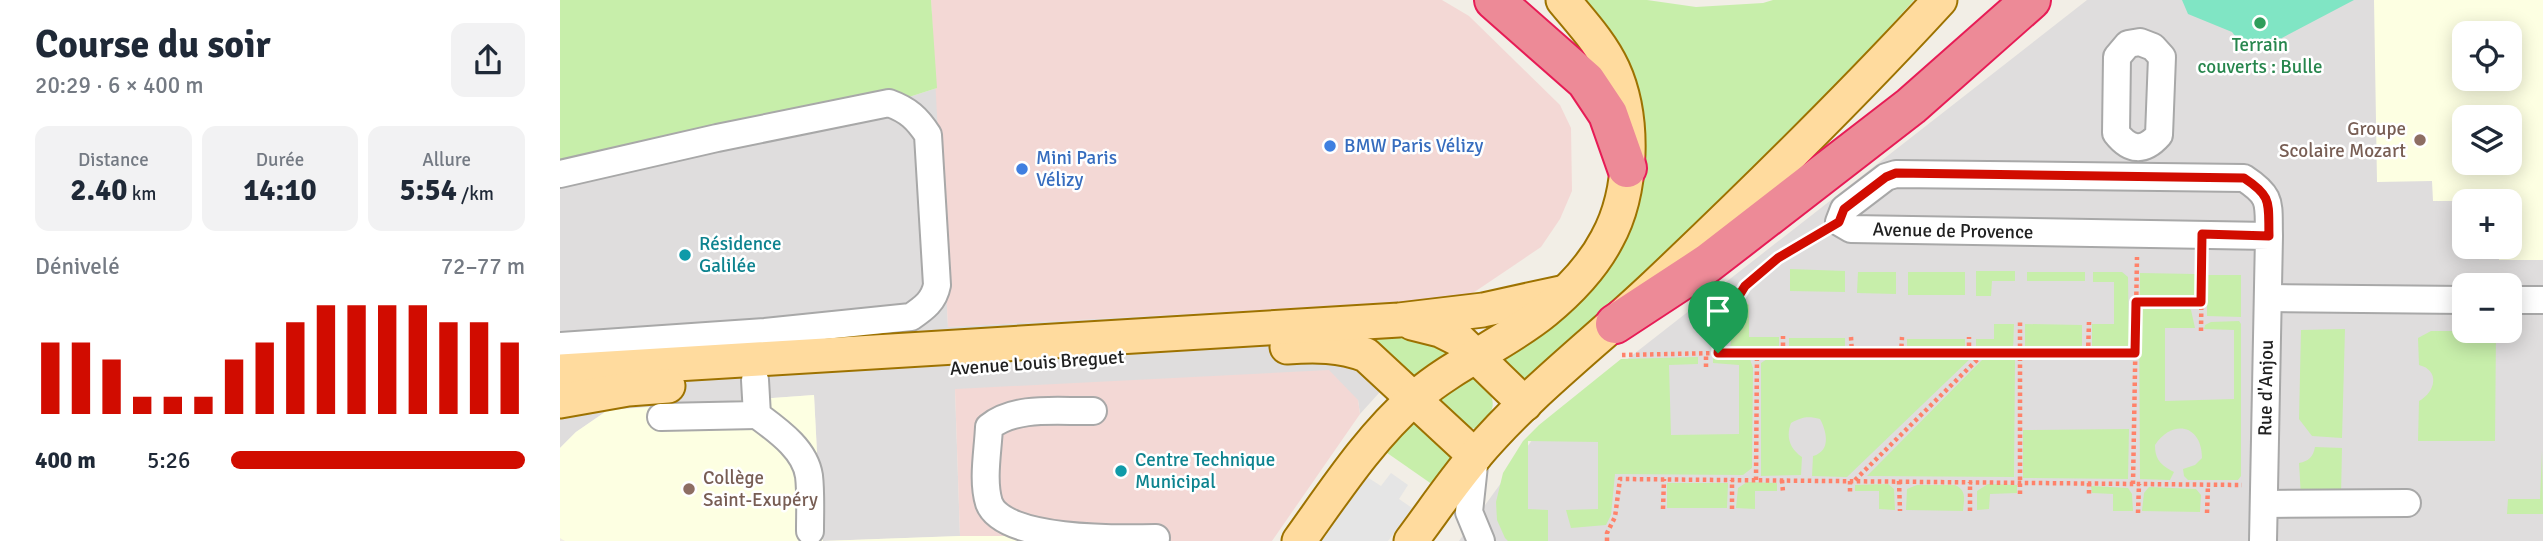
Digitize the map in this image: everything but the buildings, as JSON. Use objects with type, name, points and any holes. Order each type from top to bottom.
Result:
[{"type":"highway","points":[[1494,0],[1571,66],[1597,96],[1608,114],[1626,168]]},
{"type":"highway","points":[[1615,324],[1708,263],[1911,106],[2031,0]]},
{"type":"main road","points":[[1299,541],[1366,447],[1385,426],[1414,399],[1546,310],[1588,267],[1608,239],[1622,195],[1628,133],[1619,86],[1612,68],[1593,35],[1563,0]]},
{"type":"main road","points":[[1411,541],[1475,456],[1525,404],[1615,324],[1865,80],[1940,0]]},
{"type":"main road","name":"Avenue Louis Breguet","points":[[560,401],[743,370],[1399,320],[1483,310],[1565,292]]},
{"type":"main road","points":[[1399,320],[1450,334],[1525,404]]},
{"type":"main road","name":"Avenue Louis Breguet","points":[[560,370],[743,370],[1320,345],[1349,348],[1366,355],[1475,456]]},
{"type":"main road","points":[[1349,348],[1374,391],[1385,426]]},
{"type":"street","points":[[560,174],[888,103],[905,109],[918,119],[928,135],[937,285],[935,296],[926,307],[911,317],[765,332],[560,346]]},
{"type":"street","points":[[2139,149],[2139,176]]},
{"type":"street","name":"Avenue de Provence","points":[[1896,173],[2139,176],[2244,178],[2261,189],[2268,200],[2269,236],[1851,229],[1839,222],[1844,209],[1886,177],[1896,173]]},
{"type":"street","name":"Rue d'Anjou","points":[[2263,541],[2269,236]]},
{"type":"street","points":[[2268,299],[2452,300]]},
{"type":"street","points":[[2522,300],[2543,300]]},
{"type":"street","points":[[765,332],[743,370],[757,415],[784,436],[806,467],[809,477],[810,531]]},
{"type":"street","points":[[1093,411],[1021,413],[999,418],[989,427],[987,486],[989,502],[995,516],[1003,522],[1042,536],[1091,541],[1156,538]]},
{"type":"street","points":[[661,417],[757,415]]},
{"type":"street","points":[[1475,456],[1469,512],[1481,541]]},
{"type":"street","points":[[2264,495],[2407,503]]},
{"type":"path","points":[[1718,353],[1722,323],[1745,286],[1778,258],[1839,222]]},
{"type":"path","points":[[2137,233],[2135,353],[2138,513]]},
{"type":"path","points":[[2201,331],[2202,234]]},
{"type":"path","points":[[2136,302],[2201,302]]},
{"type":"path","points":[[2020,321],[2020,494]]},
{"type":"path","points":[[2088,353],[2089,322]]},
{"type":"path","points":[[1783,336],[1783,353]]},
{"type":"path","points":[[1851,337],[1852,354]]},
{"type":"path","points":[[1901,354],[1902,337]]},
{"type":"path","points":[[1969,337],[1969,354]]},
{"type":"path","points":[[1706,353],[1706,367]]},
{"type":"path","points":[[1579,356],[1706,353],[2135,353]]},
{"type":"path","points":[[1756,480],[1757,353]]},
{"type":"path","points":[[1850,492],[1852,481],[1984,354]]},
{"type":"path","points":[[1607,541],[1607,533],[1615,517],[1620,479],[2207,485],[2264,495]]},
{"type":"path","points":[[1663,509],[1664,479]]},
{"type":"path","points":[[1732,480],[1732,509]]},
{"type":"path","points":[[1782,480],[1783,492]]},
{"type":"path","points":[[1899,481],[1900,511]]},
{"type":"path","points":[[1970,482],[1970,511]]},
{"type":"path","points":[[2089,483],[2089,494]]},
{"type":"path","points":[[2207,485],[2207,513]]},
{"type":"shaded area","points":[[931,0],[1442,0],[1469,16],[1560,105],[1571,128],[1572,191],[1560,219],[1541,247],[1464,299],[948,327]]},
{"type":"shaded area","points":[[2087,0],[2543,0],[2543,541],[1459,541],[1543,425]]},
{"type":"shaded area","name":"Groupe Scolaire Mozart","points":[[2374,0],[2543,0],[2543,260],[2499,260],[2522,259],[2522,189],[2452,189],[2452,201],[2433,201],[2432,181],[2377,182]]},
{"type":"shaded area","points":[[937,88],[948,327],[1464,299],[1360,414],[1358,400],[955,389],[960,536],[823,541],[814,395],[608,410],[576,432],[560,448],[560,160],[882,93],[909,97]]},
{"type":"shaded area","points":[[1329,370],[1358,400],[1360,414],[1272,541],[1022,541],[1020,536],[960,536],[955,389]]},
{"type":"shaded area","name":"Collège Saint-Exupéry","points":[[814,395],[823,541],[565,541],[560,538],[560,448],[576,432],[608,410]]},
{"type":"shaded area","points":[[1391,473],[1408,485],[1399,499],[1412,508],[1388,541],[1321,541],[1367,477],[1381,486]]},
{"type":"shaded area","name":"Collège Saint-Exupéry","points":[[1021,536],[1022,541],[823,541]]},
{"type":"green space","points":[[560,0],[931,0],[937,88],[909,97],[882,93],[560,160]]},
{"type":"green space","points":[[1585,0],[1647,0],[1696,7],[1773,0],[1914,0],[1795,132],[1525,382],[1496,357],[1638,201],[1644,137],[1630,74],[1617,45]]},
{"type":"green space","name":"Terrain couverts : Bulle","points":[[2182,0],[2354,0],[2280,39],[2239,41],[2232,32],[2188,14]]},
{"type":"green space","points":[[1790,269],[1845,271],[1845,292],[1790,291]]},
{"type":"green space","points":[[1976,271],[2015,271],[2015,281],[1992,281],[1991,296],[1976,296]]},
{"type":"green space","points":[[1858,272],[1896,272],[1896,294],[1857,293]]},
{"type":"green space","points":[[1908,272],[1965,272],[1965,295],[1908,295]]},
{"type":"green space","points":[[2027,272],[2085,272],[2085,281],[2027,281]]},
{"type":"green space","points":[[2093,272],[2122,272],[2128,277],[2129,344],[2126,348],[2092,349],[2092,324],[2114,324],[2114,282],[2093,282]]},
{"type":"green space","points":[[2140,273],[2195,274],[2195,300],[2140,300]]},
{"type":"green space","points":[[2207,275],[2241,275],[2241,317],[2207,316]]},
{"type":"green space","points":[[1744,300],[1749,305],[1749,337],[1779,337],[1779,349],[1730,349],[1733,323]]},
{"type":"green space","points":[[2139,306],[2186,306],[2191,310],[2195,328],[2165,328],[2165,401],[2234,399],[2234,330],[2204,329],[2205,325],[2211,322],[2239,321],[2241,324],[2241,476],[2238,480],[2188,480],[2183,469],[2195,465],[2202,458],[2197,438],[2185,429],[2170,431],[2155,445],[2160,461],[2174,472],[2170,480],[2140,479]]},
{"type":"green space","points":[[1994,324],[2014,324],[2013,351],[1976,350],[1976,339],[1994,339]]},
{"type":"green space","points":[[2025,324],[2082,325],[2082,349],[2025,350]]},
{"type":"green space","points":[[2345,329],[2342,438],[2312,436],[2299,419],[2301,330]]},
{"type":"green space","points":[[2431,331],[2452,331],[2452,343],[2496,343],[2495,441],[2418,441],[2419,401],[2432,387],[2433,376],[2419,365],[2418,338]]},
{"type":"green space","points":[[1405,332],[1458,351],[1416,381],[1350,335]]},
{"type":"green space","points":[[1789,338],[1845,338],[1845,351],[1789,351]]},
{"type":"green space","points":[[1907,339],[1965,339],[1965,351],[1907,350]]},
{"type":"green space","points":[[1698,357],[1698,364],[1669,365],[1671,435],[1739,434],[1739,365],[1713,363],[1713,357],[1750,359],[1753,368],[1752,468],[1743,475],[1615,474],[1611,515],[1606,525],[1571,528],[1566,510],[1598,509],[1598,442],[1528,441],[1528,509],[1548,510],[1548,541],[1508,541],[1505,538],[1497,520],[1496,502],[1503,473],[1523,441],[1539,425],[1621,359]]},
{"type":"green space","points":[[1770,357],[1972,357],[1847,477],[1812,476],[1813,456],[1823,450],[1826,435],[1820,419],[1808,417],[1791,423],[1789,433],[1791,446],[1802,457],[1801,475],[1761,476],[1761,363]]},
{"type":"green space","points":[[1985,357],[2015,357],[2014,477],[1867,476]]},
{"type":"green space","points":[[1472,375],[1486,388],[1493,406],[1479,428],[1460,424],[1437,400]]},
{"type":"green space","points":[[1409,417],[1455,456],[1436,487],[1380,448]]},
{"type":"green space","points":[[2129,429],[2128,479],[2023,478],[2023,430]]},
{"type":"green space","points":[[2315,447],[2342,448],[2341,496],[2301,497],[2299,463],[2310,458]]},
{"type":"green space","points":[[2542,451],[2543,514],[2507,514],[2508,499],[2540,499]]},
{"type":"green space","points":[[1747,482],[1777,483],[1777,491],[1755,491],[1755,509],[1736,508],[1738,488]]},
{"type":"green space","points":[[1667,483],[1728,483],[1727,508],[1667,508]]},
{"type":"green space","points":[[1888,484],[1894,489],[1895,510],[1879,509],[1879,491],[1855,491],[1855,485]]},
{"type":"green space","points":[[1988,484],[2017,485],[2017,493],[1990,494],[1989,509],[1977,510],[1977,491]]},
{"type":"green space","points":[[1917,485],[1959,487],[1964,496],[1963,511],[1906,510],[1907,489]]},
{"type":"green space","points":[[2091,486],[2128,488],[2132,494],[2133,511],[2113,511],[2113,494],[2092,493]]},
{"type":"green space","points":[[2149,487],[2196,489],[2201,495],[2200,512],[2142,511],[2144,493]]},
{"type":"place","name":"Terrain couverts : Bulle","points":[[2260,23]]},
{"type":"place","name":"Groupe Scolaire Mozart","points":[[2420,140]]},
{"type":"place","name":"BMW Paris Vélizy","points":[[1330,146]]},
{"type":"place","name":"Mini Paris Vélizy","points":[[1022,169]]},
{"type":"place","name":"Résidence Galilée","points":[[685,255]]},
{"type":"place","name":"Centre Technique Municipal","points":[[1121,471]]},
{"type":"place","name":"Collège Saint-Exupéry","points":[[689,489]]},
{"type":"route","points":[[1896,173],[2244,178],[2261,189],[2268,200],[2269,236],[2202,234],[2201,302],[2136,302],[2135,353],[1718,353],[1722,323],[1745,286],[1778,258],[1839,222],[1844,209],[1886,177],[1896,173]]}]
